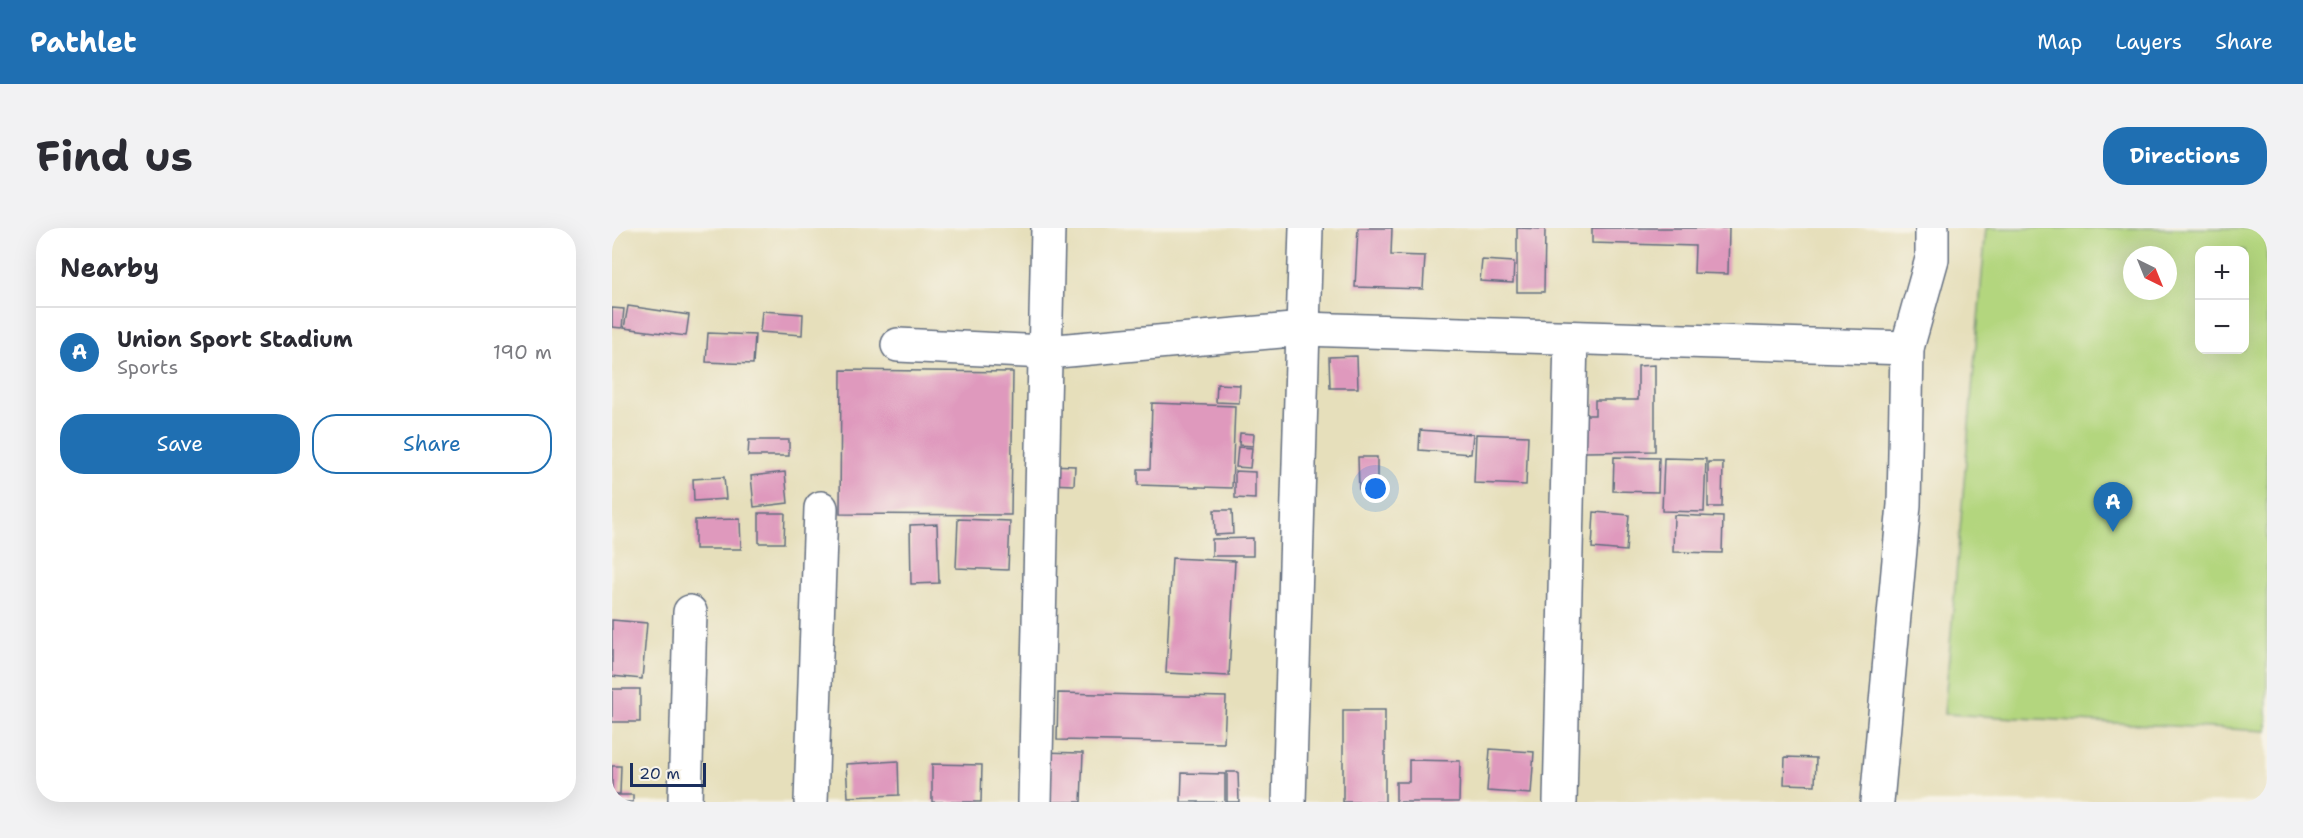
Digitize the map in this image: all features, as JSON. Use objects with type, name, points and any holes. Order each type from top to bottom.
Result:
[{"type":"street","points":[[1035,802],[1048,228]]},
{"type":"street","points":[[1289,802],[1306,228]]},
{"type":"street","points":[[1877,802],[1904,505],[1907,348],[1932,259],[1932,228]]},
{"type":"street","points":[[898,345],[1046,352],[1303,329],[1907,348]]},
{"type":"street","points":[[1560,802],[1571,338]]},
{"type":"street","points":[[811,802],[821,508]]},
{"type":"street","points":[[685,802],[690,612]]},
{"type":"green space","points":[[1986,228],[2267,228],[2267,731],[1944,714]]},
{"type":"building","points":[[1358,228],[1392,228],[1391,255],[1425,256],[1423,289],[1355,287]]},
{"type":"building","points":[[1517,228],[1545,229],[1544,292],[1517,292]]},
{"type":"building","points":[[1592,228],[1729,228],[1728,274],[1694,273],[1695,246],[1592,243]]},
{"type":"building","points":[[1482,260],[1514,262],[1513,283],[1480,281]]},
{"type":"building","points":[[628,306],[689,315],[686,336],[624,328]]},
{"type":"building","points":[[612,308],[624,309],[622,328],[612,327]]},
{"type":"building","points":[[762,311],[803,314],[802,335],[760,332]]},
{"type":"building","points":[[708,333],[755,335],[753,364],[706,362]]},
{"type":"building","points":[[1357,356],[1358,388],[1330,388],[1329,357]]},
{"type":"building","points":[[1655,365],[1655,451],[1585,452],[1586,415],[1595,415],[1595,400],[1638,400],[1638,366]]},
{"type":"building","points":[[841,370],[1013,372],[1011,515],[840,514]]},
{"type":"building","points":[[1217,384],[1240,385],[1239,403],[1216,402]]},
{"type":"building","points":[[1152,403],[1235,406],[1232,488],[1138,485],[1138,469],[1150,469]]},
{"type":"building","points":[[1420,430],[1473,434],[1471,454],[1419,450]]},
{"type":"building","points":[[1240,433],[1254,434],[1253,446],[1239,445]]},
{"type":"building","points":[[1476,434],[1528,436],[1526,485],[1474,483]]},
{"type":"building","points":[[749,440],[789,440],[789,456],[748,456]]},
{"type":"building","points":[[1238,447],[1252,448],[1250,468],[1236,467]]},
{"type":"building","points":[[1358,457],[1377,457],[1377,489],[1359,489]]},
{"type":"building","points":[[1614,457],[1659,458],[1658,492],[1613,491]]},
{"type":"building","points":[[1664,458],[1706,459],[1704,512],[1662,511]]},
{"type":"building","points":[[1708,462],[1723,462],[1722,507],[1708,507]]},
{"type":"building","points":[[1049,465],[1075,466],[1074,485],[1048,484]]},
{"type":"building","points":[[1235,471],[1255,472],[1255,499],[1235,498]]},
{"type":"building","points":[[785,472],[788,503],[754,507],[751,476]]},
{"type":"building","points":[[724,477],[726,499],[694,501],[693,479]]},
{"type":"building","points":[[1214,510],[1232,510],[1233,534],[1215,535]]},
{"type":"building","points":[[1594,512],[1629,515],[1626,551],[1592,548]]},
{"type":"building","points":[[759,513],[785,513],[784,543],[759,543]]},
{"type":"building","points":[[1674,515],[1723,517],[1722,553],[1673,552]]},
{"type":"building","points":[[740,519],[741,549],[695,549],[695,520]]},
{"type":"building","points":[[958,519],[1010,521],[1008,570],[956,568]]},
{"type":"building","points":[[937,524],[939,583],[911,584],[910,525]]},
{"type":"building","points":[[1253,538],[1253,556],[1212,556],[1212,539]]},
{"type":"building","points":[[1172,558],[1235,561],[1229,676],[1166,673]]},
{"type":"building","points":[[612,620],[647,623],[642,679],[612,676]]},
{"type":"building","points":[[612,689],[640,689],[640,722],[612,722]]},
{"type":"building","points":[[1058,693],[1226,697],[1224,743],[1057,740]]},
{"type":"building","points":[[1343,710],[1385,710],[1385,802],[1343,802]]},
{"type":"building","points":[[1490,749],[1534,752],[1531,794],[1487,791]]},
{"type":"building","points":[[1039,752],[1083,753],[1081,802],[1037,802]]},
{"type":"building","points":[[1785,757],[1816,758],[1815,785],[1784,784]]},
{"type":"building","points":[[1409,760],[1460,761],[1459,802],[1396,802],[1396,782],[1409,782]]},
{"type":"building","points":[[898,761],[899,795],[848,797],[846,764]]},
{"type":"building","points":[[932,764],[982,765],[981,802],[932,802]]},
{"type":"building","points":[[612,766],[621,766],[620,794],[612,794]]},
{"type":"building","points":[[1227,772],[1238,772],[1239,802],[1227,802]]},
{"type":"building","points":[[1182,773],[1225,774],[1225,802],[1181,802]]},
{"type":"building","points":[[612,795],[633,795],[633,802],[612,802]]},
{"type":"place","name":"Union Sport Stadium","points":[[2113,532]]}]
